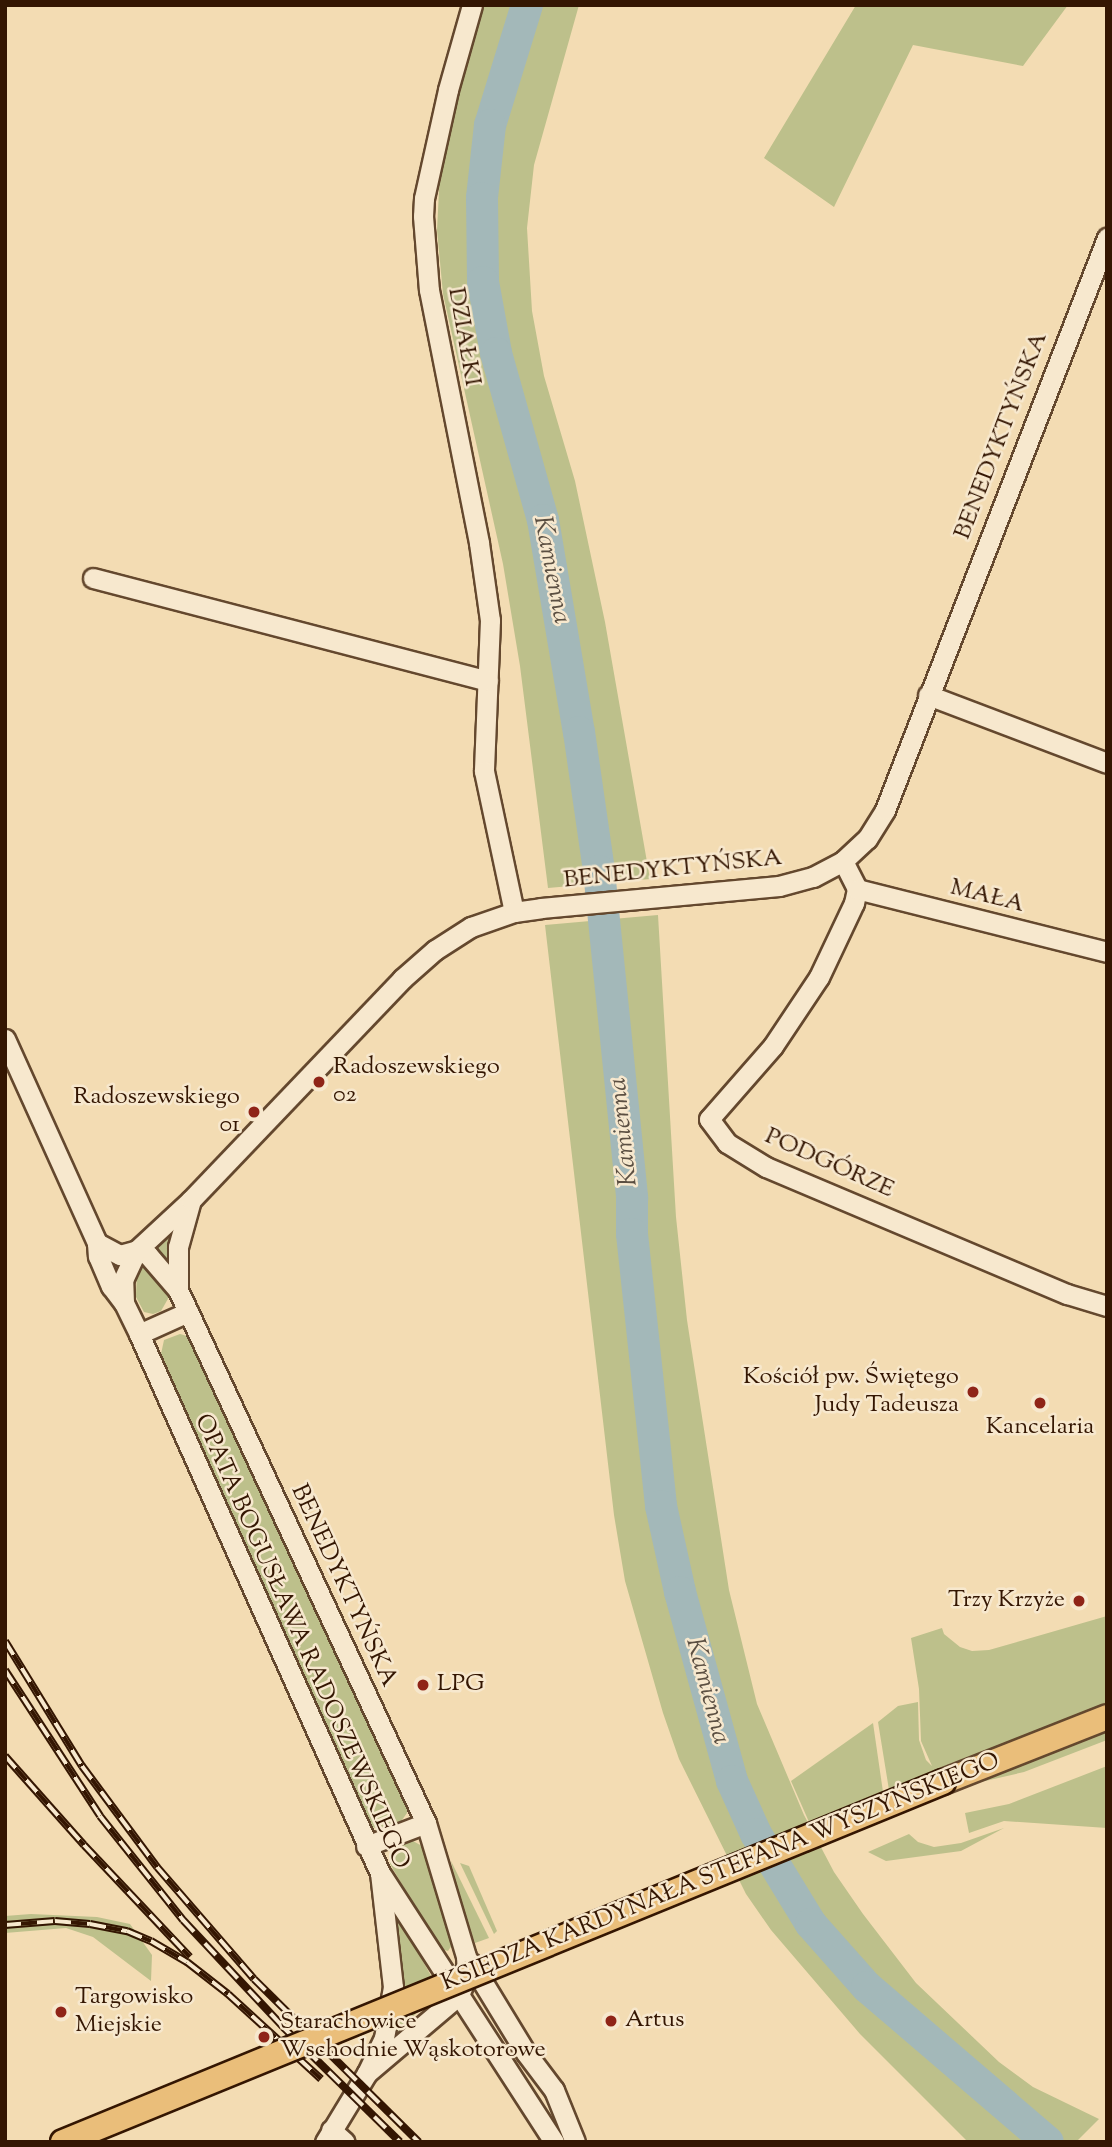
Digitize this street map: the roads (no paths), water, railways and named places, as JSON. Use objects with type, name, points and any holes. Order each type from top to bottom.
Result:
[{"type":"main road","name":"KSIĘDZA KARDYNAŁA STEFANA WYSZYŃSKIEGO","points":[[63,2142],[1107,1717]]},
{"type":"street","name":"DZIAŁKI","points":[[472,5],[445,104],[424,198],[423,216],[429,290],[479,543],[490,620],[484,771],[514,912]]},
{"type":"street","name":"BENEDYKTYŃSKA","points":[[124,1303],[122,1280],[137,1250],[191,1200],[427,957],[471,927],[514,912],[541,908],[779,886],[813,877],[843,861],[867,839],[885,810],[1107,238]]},
{"type":"street","points":[[98,579],[488,681]]},
{"type":"street","points":[[928,695],[1107,762]]},
{"type":"street","points":[[843,861],[857,889]]},
{"type":"street","name":"MAŁA","points":[[857,889],[1107,952]]},
{"type":"street","name":"PODGÓRZE","points":[[857,889],[854,903],[819,977],[773,1046],[709,1119],[727,1143],[766,1167],[1067,1294],[1107,1306]]},
{"type":"street","name":"OPATA BOGUSŁAWA RADOSZEWSKIEGO","points":[[5,1038],[97,1244],[98,1256],[111,1286],[124,1303],[139,1334],[380,1873],[393,1987],[384,2038],[368,2073]]},
{"type":"street","name":"BENEDYKTYŃSKA","points":[[191,1200],[178,1247],[178,1290],[426,1823],[439,1857],[453,1921],[466,1956],[467,1976],[458,1995]]},
{"type":"street","points":[[97,1244],[121,1255],[137,1250],[148,1255],[178,1290]]},
{"type":"street","points":[[139,1334],[188,1312]]},
{"type":"street","points":[[366,1846],[426,1823]]},
{"type":"street","points":[[380,1873],[554,2142]]},
{"type":"street","points":[[466,1956],[526,2053],[554,2090],[575,2142]]},
{"type":"street","points":[[334,2138],[368,2073],[458,1995]]},
{"type":"waterway","name":"Kamienna","points":[[527,5],[490,125],[482,198],[483,282],[496,353],[543,520],[579,732],[599,871],[632,1198],[632,1234],[661,1506],[680,1592],[732,1781],[756,1834],[811,1924],[867,1987],[1048,2142]]},
{"type":"railway","points":[[5,1641],[82,1766],[157,1867],[254,1979],[419,2142]]},
{"type":"railway","points":[[5,1670],[100,1816],[183,1920],[283,2027],[400,2142]]},
{"type":"railway","points":[[5,1756],[84,1845],[190,1957]]},
{"type":"railway","points":[[5,1925],[55,1921],[90,1924],[127,1931],[151,1941],[187,1962],[228,1994],[321,2079]]},
{"type":"place","name":"Radoszewskiego 02","points":[[319,1082]]},
{"type":"place","name":"Radoszewskiego 01","points":[[254,1112]]},
{"type":"place","name":"Kościół pw. Świętego Judy Tadeusza","points":[[973,1392]]},
{"type":"place","name":"Kancelaria","points":[[1040,1403]]},
{"type":"place","name":"Trzy Krzyże","points":[[1079,1601]]},
{"type":"place","name":"LPG","points":[[423,1685]]},
{"type":"place","name":"Targowisko Miejskie","points":[[61,2012]]},
{"type":"place","name":"Artus","points":[[611,2021]]},
{"type":"place","name":"Starachowice Wschodnie Wąskotorowe","points":[[264,2037]]}]
